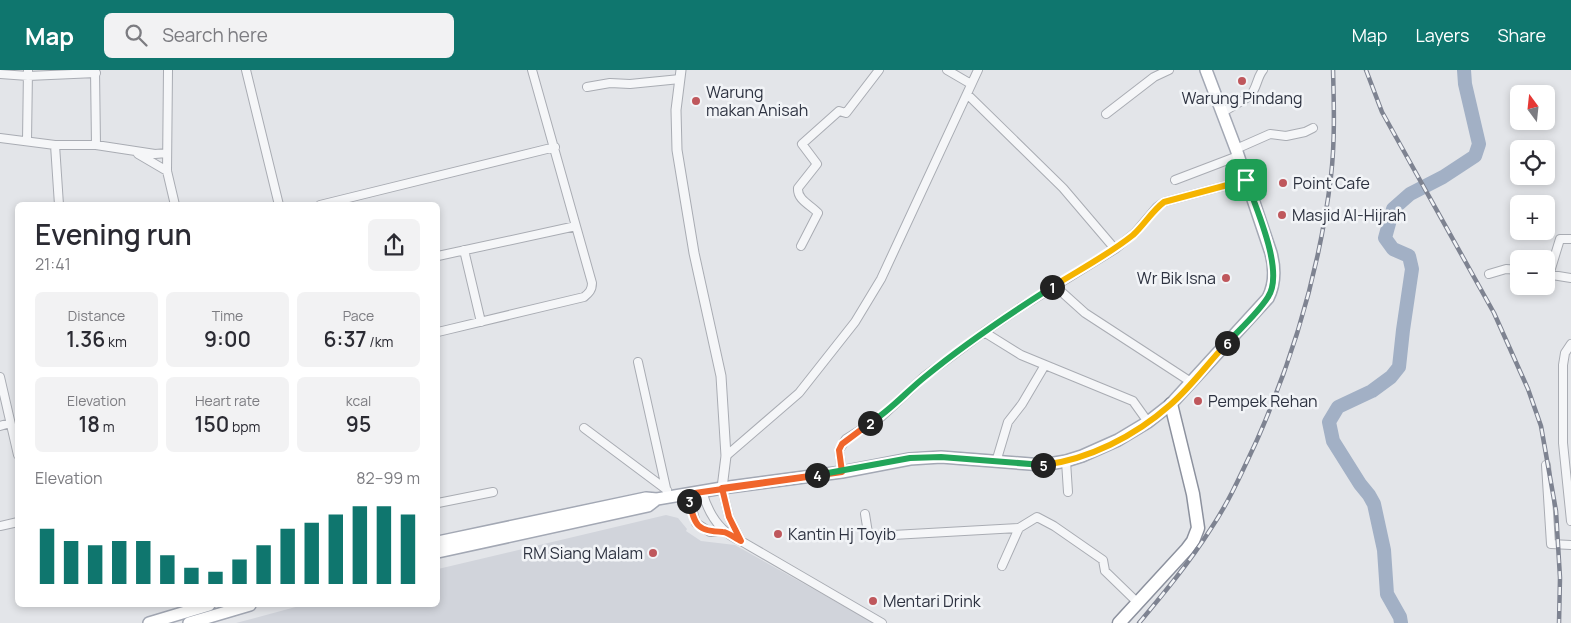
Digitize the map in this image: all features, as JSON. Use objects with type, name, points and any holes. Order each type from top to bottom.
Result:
[{"type":"highway","points":[[1119,623],[1187,549],[1193,541],[1198,528],[1193,494],[1171,404]]},
{"type":"main road","points":[[440,542],[626,501],[842,472],[910,458],[941,457],[1043,465],[1066,462],[1118,440],[1148,422],[1171,404],[1268,298],[1272,290],[1274,263],[1223,112],[1206,70]]},
{"type":"main road","points":[[440,552],[648,506],[664,495]]},
{"type":"main road","points":[[149,623],[202,607]]},
{"type":"main road","points":[[189,623],[229,608]]},
{"type":"street","points":[[168,70],[167,171],[175,202]]},
{"type":"street","points":[[246,70],[278,202]]},
{"type":"street","points":[[440,332],[584,297],[589,294],[592,283],[532,70]]},
{"type":"street","points":[[801,246],[818,213],[799,197],[798,193],[798,188],[817,164],[802,144],[839,111],[846,113],[879,70]]},
{"type":"street","points":[[947,70],[971,84]]},
{"type":"street","points":[[726,456],[799,393],[855,322],[881,279],[978,70]]},
{"type":"street","points":[[1106,114],[1154,77],[1169,70]]},
{"type":"street","points":[[1223,112],[1254,92],[1260,73],[1263,70]]},
{"type":"street","points":[[0,74],[96,71],[96,146]]},
{"type":"street","points":[[28,73],[28,141]]},
{"type":"street","points":[[587,87],[610,83],[635,84],[680,75],[676,110],[677,150],[694,253],[720,376],[726,456],[722,488],[729,517],[741,541]]},
{"type":"street","points":[[967,94],[1063,188],[1115,248]]},
{"type":"street","points":[[1175,180],[1237,152],[1270,134],[1286,136],[1306,132],[1313,128]]},
{"type":"street","points":[[0,138],[167,154]]},
{"type":"street","points":[[55,144],[60,202]]},
{"type":"street","points":[[332,202],[555,147]]},
{"type":"street","points":[[132,151],[167,171]]},
{"type":"street","points":[[842,472],[839,450],[846,439],[881,417],[925,376],[984,332],[1115,248],[1135,233],[1157,207],[1164,202],[1246,180]]},
{"type":"street","points":[[440,256],[576,226]]},
{"type":"street","points":[[1555,254],[1560,239],[1571,239]]},
{"type":"street","points":[[464,250],[481,322]]},
{"type":"street","points":[[1489,274],[1510,270]]},
{"type":"street","points":[[1555,275],[1571,278]]},
{"type":"street","points":[[1054,286],[1085,312],[1191,382]]},
{"type":"street","points":[[984,332],[1020,355],[1132,401],[1148,422]]},
{"type":"street","points":[[1571,344],[1565,354],[1563,365],[1567,388],[1563,443],[1571,521]]},
{"type":"street","points":[[638,362],[664,495]]},
{"type":"street","points":[[996,462],[1008,422],[1022,404],[1045,365]]},
{"type":"street","points":[[0,377],[15,442]]},
{"type":"street","points":[[0,426],[10,423]]},
{"type":"street","points":[[584,428],[664,495]]},
{"type":"street","points":[[1066,462],[1068,492]]},
{"type":"street","points":[[1546,465],[1551,544],[1571,545]]},
{"type":"street","points":[[702,491],[710,514],[725,532],[882,623]]},
{"type":"street","points":[[440,503],[493,492]]},
{"type":"street","points":[[688,494],[696,523],[710,532],[725,532]]},
{"type":"street","points":[[865,514],[870,536],[1019,528],[1035,518],[1054,526],[1103,560],[1105,571],[1138,603]]},
{"type":"street","points":[[0,526],[15,523]]},
{"type":"street","points":[[1002,566],[1019,528]]},
{"type":"shaded area","points":[[666,515],[678,518],[687,529],[686,531],[701,541],[735,545],[874,623],[236,623],[296,607],[440,607],[440,569]]},
{"type":"waterway","points":[[1401,623],[1400,617],[1387,594],[1384,550],[1374,504],[1333,441],[1329,422],[1338,407],[1372,391],[1391,377],[1399,367],[1412,269],[1409,256],[1393,249],[1385,238],[1393,209],[1410,194],[1443,177],[1475,156],[1479,144],[1465,84],[1464,70]]},
{"type":"railway","points":[[1139,623],[1185,566],[1217,519],[1257,440],[1283,376],[1313,277],[1326,210],[1333,150],[1333,70]]},
{"type":"railway","points":[[1366,70],[1382,112],[1494,313],[1528,389],[1541,426],[1556,511],[1560,578],[1559,623]]},
{"type":"place","name":"Warung Pindang","points":[[1242,81]]},
{"type":"place","name":"Warung makan Anisah","points":[[696,101]]},
{"type":"place","name":"Point Cafe","points":[[1283,183]]},
{"type":"place","name":"Masjid Al-Hijrah","points":[[1282,215]]},
{"type":"place","name":"Wr Bik Isna","points":[[1226,278]]},
{"type":"place","name":"Pempek Rehan","points":[[1198,401]]},
{"type":"place","name":"Kantin Hj Toyib","points":[[778,534]]},
{"type":"place","name":"RM Siang Malam","points":[[653,553]]},
{"type":"place","name":"Mentari Drink","points":[[873,601]]},
{"type":"route","points":[[1246,180],[1164,202],[1157,207],[1135,233],[1115,248],[984,332],[925,376],[881,417],[846,439],[839,450],[842,472],[722,488],[688,494],[696,523],[704,530],[717,533],[725,532],[741,541],[725,506],[722,488],[782,480],[842,472],[910,458],[941,457],[1043,465],[1066,462],[1118,440],[1148,422],[1171,404],[1268,298],[1272,290],[1274,263],[1246,180]]}]
